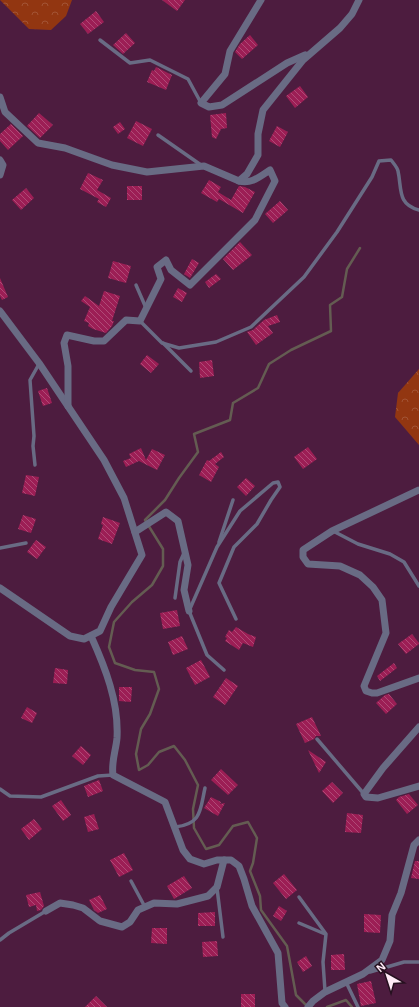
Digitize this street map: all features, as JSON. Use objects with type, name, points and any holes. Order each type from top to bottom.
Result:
[{"type":"street","points":[[261,0],[230,50],[225,74],[201,103],[209,107],[222,105],[287,63],[311,53]]},
{"type":"street","points":[[239,180],[247,174],[258,155],[258,134],[263,110],[303,60],[340,28],[352,14],[359,0]]},
{"type":"street","points":[[0,97],[5,112],[38,143],[65,148],[112,165],[147,172],[204,166],[239,180],[252,182],[270,170],[275,181],[255,220],[190,285],[171,270],[166,260],[157,267],[161,279],[140,321],[126,320],[104,341],[94,341],[66,335],[64,342],[68,366],[68,407]]},
{"type":"street","points":[[0,160],[2,165],[0,174]]},
{"type":"street","points":[[0,311],[39,363],[111,472],[124,498],[142,555],[111,607],[100,631],[84,639],[70,636],[0,588]]},
{"type":"street","points":[[419,490],[332,531],[303,550],[303,557],[308,564],[340,566],[360,575],[373,587],[382,600],[386,633],[364,686],[366,691],[372,694],[377,694],[419,678]]},
{"type":"street","points":[[135,532],[166,512],[178,521],[188,566],[184,590],[189,611]]},
{"type":"street","points":[[91,636],[105,668],[115,704],[117,738],[111,767],[113,775],[165,802],[183,850],[190,859],[204,864],[217,860],[231,860],[239,866],[252,906],[278,953],[282,1002],[285,1007]]},
{"type":"street","points":[[419,727],[383,768],[364,794],[366,797],[378,798],[419,786]]},
{"type":"street","points":[[311,1004],[325,992],[363,974],[382,960],[390,942],[392,915],[401,893],[414,845],[419,840]]},
{"type":"street","points":[[46,911],[60,903],[73,905],[83,908],[100,921],[122,927],[130,922],[138,910],[154,903],[177,904],[208,896],[217,887],[224,860]]},
{"type":"lane","points":[[100,40],[130,63],[150,60],[188,79],[201,103]]},
{"type":"lane","points":[[158,135],[204,166]]},
{"type":"lane","points":[[162,343],[179,348],[216,342],[251,327],[304,277],[337,232],[372,177],[379,161],[391,160],[398,170],[402,199],[412,208],[419,210]]},
{"type":"lane","points":[[136,285],[146,309]]},
{"type":"lane","points":[[140,321],[190,371]]},
{"type":"lane","points":[[35,465],[32,446],[34,436],[30,380],[39,363]]},
{"type":"lane","points":[[217,547],[240,511],[274,483],[278,482],[280,487],[257,524],[234,547],[219,583],[236,619]]},
{"type":"lane","points":[[224,670],[207,655],[189,611],[217,547],[233,500]]},
{"type":"lane","points":[[332,531],[358,544],[390,554],[404,562],[419,586]]},
{"type":"lane","points":[[0,548],[26,543]]},
{"type":"lane","points":[[175,598],[180,562],[185,550]]},
{"type":"lane","points":[[317,739],[364,794]]},
{"type":"lane","points":[[0,789],[10,796],[41,797],[98,776],[113,775]]},
{"type":"lane","points":[[175,827],[186,826],[198,817],[205,788]]},
{"type":"lane","points":[[131,880],[145,907]]},
{"type":"lane","points":[[217,887],[223,937]]},
{"type":"lane","points":[[299,897],[326,934],[323,962],[325,992]]},
{"type":"lane","points":[[0,940],[46,911]]},
{"type":"lane","points":[[299,923],[326,934]]},
{"type":"lane","points":[[363,974],[404,962],[419,962]]},
{"type":"lane","points":[[346,982],[358,1007]]},
{"type":"green space","points":[[0,0],[72,0],[66,16],[51,30],[29,29]]},
{"type":"green space","points":[[419,369],[419,445],[395,417],[398,393]]},
{"type":"building","points":[[162,0],[185,0],[177,11]]},
{"type":"building","points":[[96,11],[104,22],[88,34],[80,24]]},
{"type":"building","points":[[126,33],[135,43],[123,54],[113,45]]},
{"type":"building","points":[[250,35],[258,45],[242,59],[235,52],[240,44]]},
{"type":"building","points":[[156,67],[172,75],[166,90],[147,82],[152,70],[154,71]]},
{"type":"building","points":[[300,86],[308,97],[295,108],[286,96]]},
{"type":"building","points":[[39,113],[53,125],[40,138],[27,126]]},
{"type":"building","points":[[226,113],[227,128],[221,129],[216,139],[212,137],[210,115]]},
{"type":"building","points":[[136,121],[152,129],[143,146],[127,138]]},
{"type":"building","points":[[120,122],[125,129],[118,134],[113,127]]},
{"type":"building","points":[[11,124],[23,136],[8,150],[0,141],[0,134]]},
{"type":"building","points":[[277,126],[288,132],[280,147],[269,141]]},
{"type":"building","points":[[88,173],[103,180],[97,190],[111,198],[106,207],[97,202],[99,199],[80,189]]},
{"type":"building","points":[[209,180],[221,187],[218,192],[231,200],[239,186],[255,192],[243,213],[219,199],[217,202],[201,193]]},
{"type":"building","points":[[127,186],[142,186],[142,200],[127,200]]},
{"type":"building","points":[[26,188],[34,198],[21,210],[12,200]]},
{"type":"building","points":[[280,201],[288,210],[273,223],[265,214]]},
{"type":"building","points":[[240,242],[252,255],[233,270],[223,259]]},
{"type":"building","points":[[192,259],[199,263],[190,278],[184,274]]},
{"type":"building","points":[[113,261],[131,266],[126,283],[108,278]]},
{"type":"building","points":[[216,274],[221,279],[209,288],[205,282]]},
{"type":"building","points":[[0,278],[8,297],[2,300],[0,296]]},
{"type":"building","points":[[178,288],[187,293],[182,302],[173,297]]},
{"type":"building","points":[[104,291],[120,296],[112,321],[114,321],[106,333],[93,329],[88,326],[89,323],[84,321],[90,307],[81,301],[85,296],[99,306]]},
{"type":"building","points":[[277,315],[280,322],[268,326],[273,333],[256,345],[247,332],[253,330],[264,320]]},
{"type":"building","points":[[147,355],[159,364],[151,373],[140,364]]},
{"type":"building","points":[[212,360],[214,376],[200,378],[199,362]]},
{"type":"building","points":[[47,388],[52,403],[43,406],[38,391]]},
{"type":"building","points":[[308,447],[317,459],[303,469],[294,457]]},
{"type":"building","points":[[141,448],[146,460],[152,449],[165,455],[157,470],[139,461],[126,467],[123,461],[131,458],[129,454]]},
{"type":"building","points":[[221,452],[224,457],[215,464],[219,467],[211,482],[199,475],[207,460],[209,461]]},
{"type":"building","points":[[26,475],[39,477],[35,496],[22,493]]},
{"type":"building","points":[[246,478],[255,486],[246,496],[237,487]]},
{"type":"building","points":[[23,515],[36,519],[31,533],[18,529]]},
{"type":"building","points":[[103,517],[120,523],[112,544],[98,539],[103,525],[101,524]]},
{"type":"building","points":[[36,540],[46,547],[37,559],[27,552]]},
{"type":"building","points":[[177,610],[180,626],[163,629],[160,613]]},
{"type":"building","points":[[236,627],[256,637],[253,647],[243,643],[239,650],[225,641],[227,638],[225,637],[229,630],[232,632]]},
{"type":"building","points":[[412,634],[419,644],[406,654],[398,644]]},
{"type":"building","points":[[182,636],[188,649],[173,655],[168,642]]},
{"type":"building","points":[[201,660],[210,677],[195,685],[186,668]]},
{"type":"building","points":[[394,663],[397,668],[380,681],[377,676]]},
{"type":"building","points":[[55,668],[68,670],[67,684],[53,683]]},
{"type":"building","points":[[226,678],[238,686],[225,705],[213,697]]},
{"type":"building","points":[[119,687],[132,687],[131,702],[119,701]]},
{"type":"building","points":[[389,694],[397,704],[386,714],[376,703],[385,695]]},
{"type":"building","points":[[27,707],[37,713],[32,723],[21,718]]},
{"type":"building","points":[[312,717],[321,736],[316,736],[314,739],[305,743],[296,724]]},
{"type":"building","points":[[81,746],[91,755],[83,765],[72,756]]},
{"type":"building","points":[[308,750],[326,762],[319,773]]},
{"type":"building","points":[[221,769],[238,785],[228,795],[211,780]]},
{"type":"building","points":[[99,780],[103,791],[88,797],[84,786]]},
{"type":"building","points":[[332,782],[343,793],[333,803],[322,791]]},
{"type":"building","points":[[409,794],[418,805],[407,814],[396,800],[399,797]]},
{"type":"building","points":[[211,797],[221,802],[220,804],[225,803],[218,816],[204,808]]},
{"type":"building","points":[[61,800],[71,815],[63,821],[52,806]]},
{"type":"building","points":[[347,813],[363,815],[361,833],[345,832]]},
{"type":"building","points":[[94,814],[99,829],[88,832],[84,817]]},
{"type":"building","points":[[34,819],[42,829],[29,840],[21,829]]},
{"type":"building","points":[[124,853],[133,870],[119,877],[110,860]]},
{"type":"building","points":[[415,861],[419,861],[419,879],[411,878]]},
{"type":"building","points":[[284,874],[297,890],[286,899],[273,883]]},
{"type":"building","points":[[184,876],[192,888],[174,899],[167,886]]},
{"type":"building","points":[[40,892],[44,906],[41,910],[37,911],[36,905],[29,907],[26,895]]},
{"type":"building","points":[[100,895],[107,909],[98,913],[94,910],[89,900]]},
{"type":"building","points":[[279,906],[287,911],[281,921],[273,916]]},
{"type":"building","points":[[215,912],[215,926],[198,926],[198,913]]},
{"type":"building","points":[[364,914],[381,915],[380,933],[364,932]]},
{"type":"building","points":[[152,928],[167,928],[167,944],[151,943]]},
{"type":"building","points":[[217,941],[218,956],[203,957],[202,942]]},
{"type":"building","points":[[344,954],[345,970],[331,970],[331,955]]},
{"type":"building","points":[[306,956],[312,966],[303,972],[297,962]]},
{"type":"building","points":[[371,981],[376,1003],[361,1006],[357,984]]},
{"type":"building","points":[[241,994],[255,994],[255,1007],[241,1007]]},
{"type":"building","points":[[96,996],[107,1007],[85,1007]]},
{"type":"waterway","points":[[307,1006],[296,995],[287,946],[261,910],[260,896],[250,871],[253,863],[257,838],[248,822],[233,826],[219,845],[206,849],[194,828],[193,809],[198,785],[185,760],[174,746],[159,752],[148,765],[139,770],[136,754],[141,729],[150,714],[159,689],[154,672],[135,670],[115,663],[109,647],[114,622],[132,602],[152,585],[163,566],[163,549],[145,520],[165,500],[198,452],[194,434],[230,420],[233,403],[258,388],[269,364],[291,350],[331,331],[330,305],[342,297],[347,269],[360,248]]},
{"type":"waterway","points":[[327,1007],[346,1000],[352,1007]]}]
